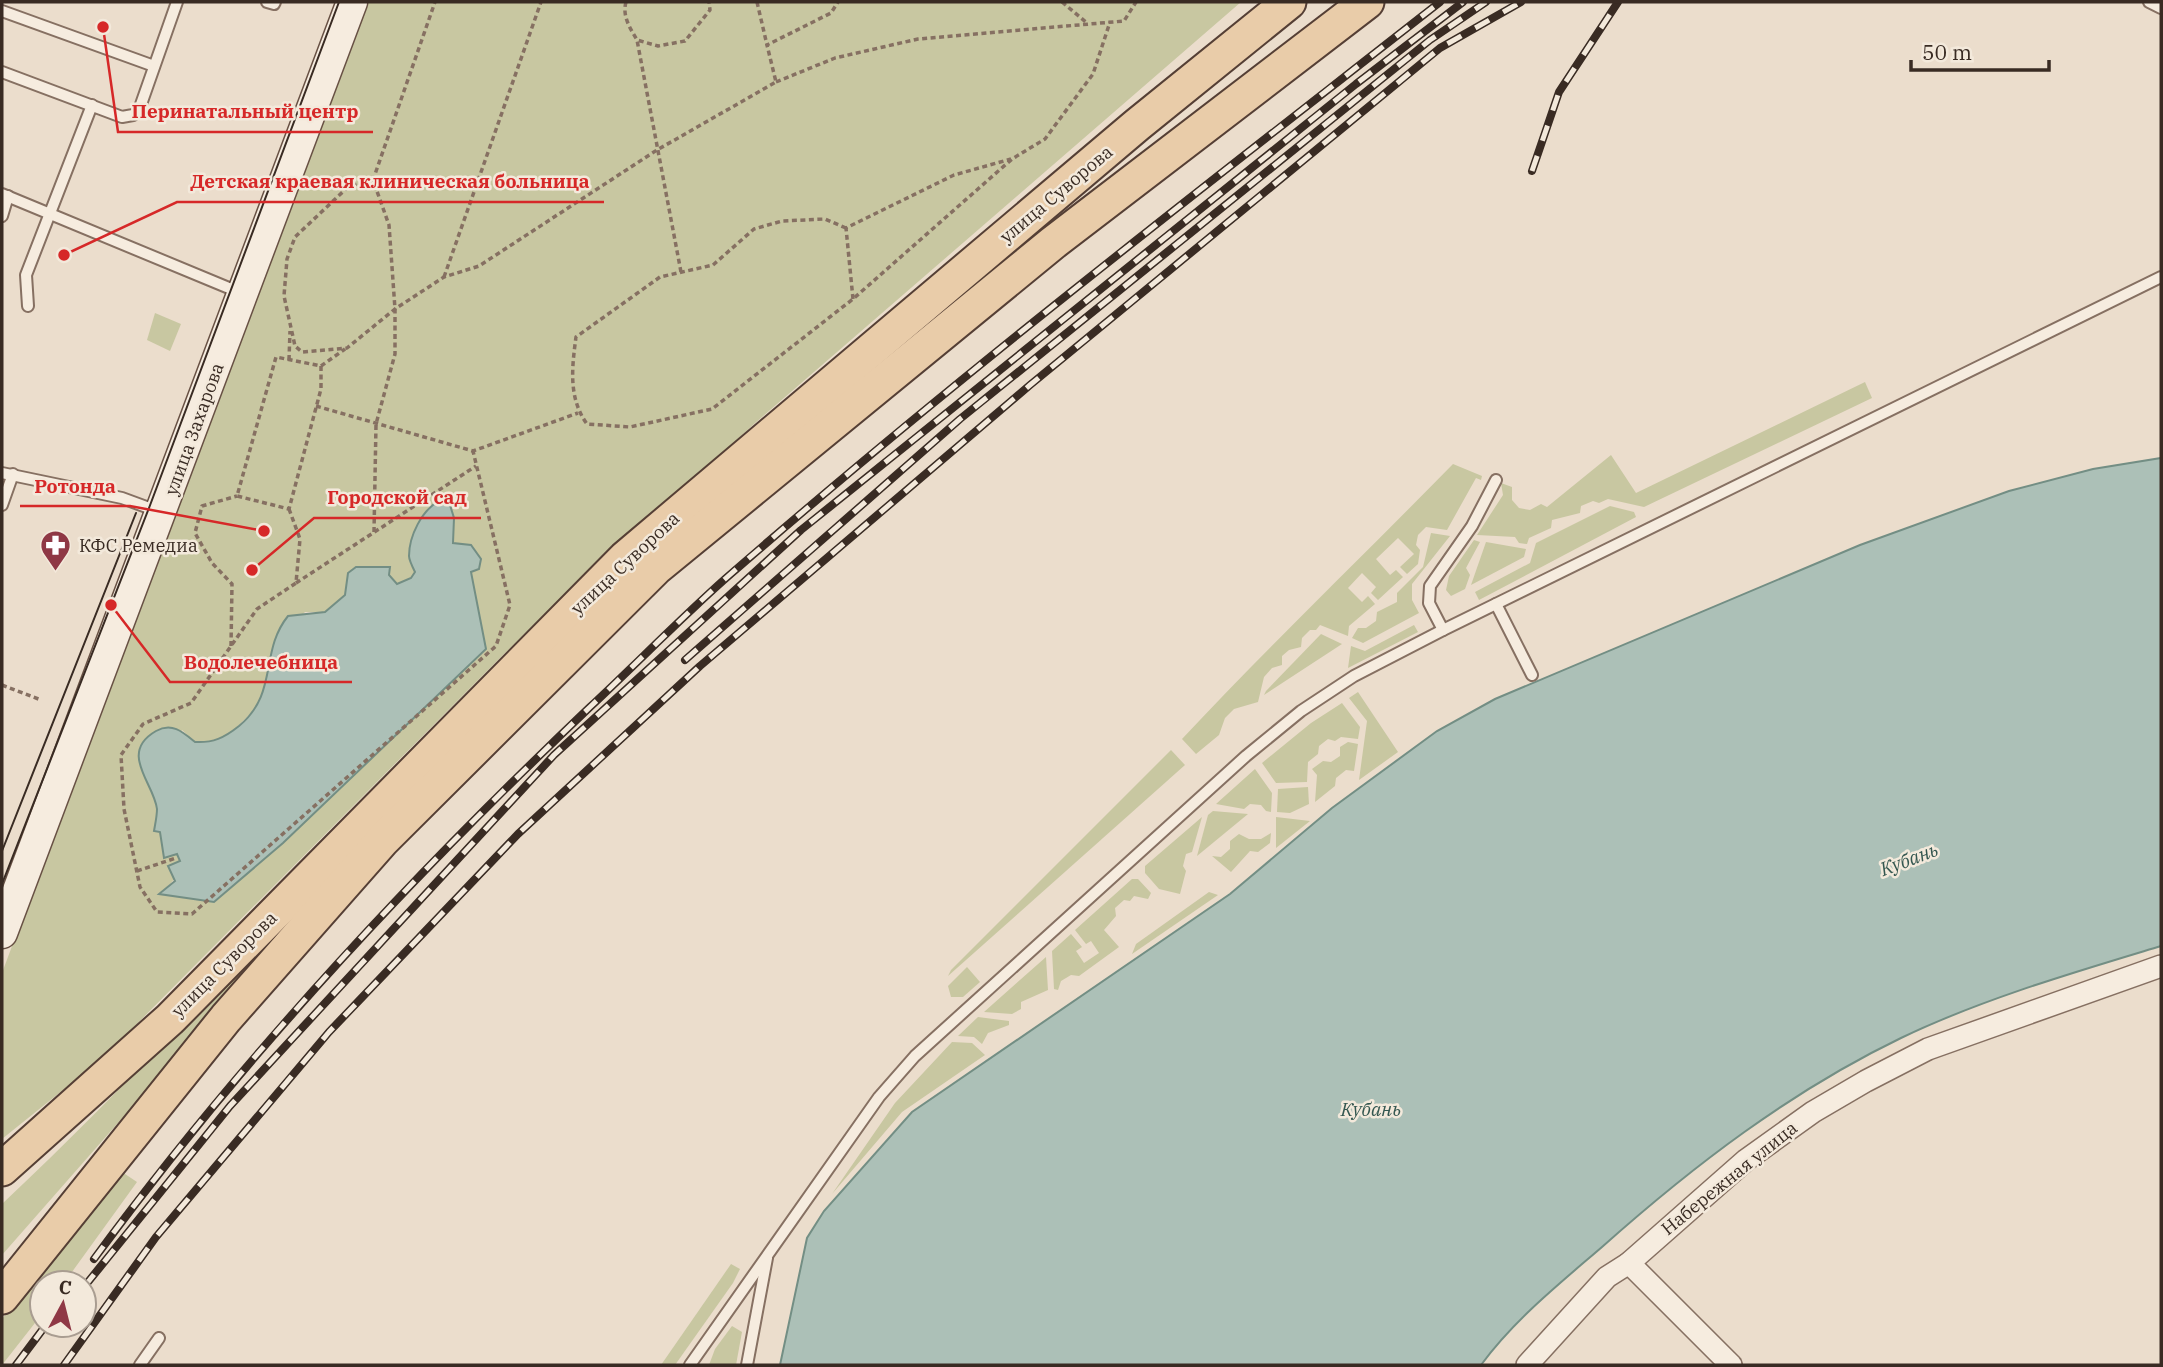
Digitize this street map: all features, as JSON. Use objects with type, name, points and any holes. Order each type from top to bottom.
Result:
[{"type":"main road","name":"улица Суворова","points":[[2,1169],[170,1019],[625,558],[1289,2]]},
{"type":"main road","name":"улица Суворова","points":[[1054,242],[1163,143],[1332,2]]},
{"type":"main road","name":"улица Суворова","points":[[2,1297],[226,1018],[382,841],[656,568],[1054,242],[1367,2]]},
{"type":"street","name":"улица Захарова","points":[[2,933],[352,2]]},
{"type":"street","points":[[1191,82],[1269,2]]},
{"type":"street","name":"Набережная улица","points":[[1527,1365],[1607,1277],[1629,1263],[1746,1160],[1813,1112],[1928,1049],[2161,966]]},
{"type":"street","points":[[1629,1263],[1731,1365]]},
{"type":"lane","points":[[2,72],[122,117],[133,115],[139,110],[177,2]]},
{"type":"lane","points":[[267,2],[275,2]]},
{"type":"lane","points":[[2149,2],[2161,8]]},
{"type":"lane","points":[[2,11],[154,66]]},
{"type":"lane","points":[[28,306],[26,275],[92,105]]},
{"type":"lane","points":[[2,216],[5,195],[244,294]]},
{"type":"lane","points":[[690,1365],[879,1097],[915,1056],[1245,756],[1301,711],[1354,676],[1443,630],[2161,277]]},
{"type":"lane","points":[[2,505],[7,473],[122,498],[162,513]]},
{"type":"lane","points":[[1443,630],[1429,603],[1430,586],[1472,526],[1496,480]]},
{"type":"lane","points":[[1496,604],[1532,676]]},
{"type":"lane","points":[[747,1365],[768,1253]]},
{"type":"lane","points":[[140,1365],[159,1338]]},
{"type":"path","points":[[374,532],[376,424],[395,355],[396,309],[389,225],[373,180],[435,2]]},
{"type":"path","points":[[444,277],[541,2]]},
{"type":"path","points":[[626,2],[628,25],[637,40],[681,272]]},
{"type":"path","points":[[637,40],[658,46],[685,41],[710,10],[709,2]]},
{"type":"path","points":[[757,2],[776,82]]},
{"type":"path","points":[[767,45],[831,13],[838,2]]},
{"type":"path","points":[[1062,2],[1088,24]]},
{"type":"path","points":[[237,496],[276,357],[321,366],[396,309],[444,277],[479,266],[657,150],[776,82],[835,58],[918,38],[1124,21],[1136,2]]},
{"type":"path","points":[[1012,159],[954,175],[846,228],[825,219],[782,221],[754,229],[713,265],[660,277],[576,337],[571,375],[578,412],[587,424],[630,427],[712,409],[853,299],[1012,159],[1045,139],[1093,74],[1110,22]]},
{"type":"path","points":[[347,348],[302,352],[295,346],[284,296],[287,259],[295,237],[349,186],[373,180]]},
{"type":"path","points":[[846,228],[853,299]]},
{"type":"path","points":[[289,360],[290,325]]},
{"type":"path","points":[[296,583],[299,539],[289,509],[321,389],[321,366]]},
{"type":"path","points":[[316,406],[474,451],[578,412]]},
{"type":"path","points":[[474,451],[510,605],[496,646],[192,914],[157,912],[140,887],[124,809],[121,755],[143,724],[191,703],[257,609],[477,466]]},
{"type":"path","points":[[231,646],[232,584],[212,563],[195,533],[202,506],[237,496],[289,509]]},
{"type":"path","points":[[2,685],[41,700]]},
{"type":"path","points":[[137,871],[176,858]]},
{"type":"green space","points":[[364,2],[1241,2],[754,424],[504,654],[104,1057],[2,1139],[2,973]],"holes":[[[454,518],[453,543],[471,572],[486,649],[283,843],[214,902],[160,893],[173,881],[179,866],[177,854],[165,858],[160,832],[154,831],[157,808],[182,730],[195,742],[211,743],[229,735],[260,704],[273,645],[305,612],[325,612],[345,595],[348,573],[356,567],[379,566],[397,584],[411,578]]]},
{"type":"green space","points":[[155,313],[181,324],[170,351],[147,340]]},
{"type":"green space","points":[[1865,382],[1872,398],[1644,507],[1608,499],[1599,503],[1593,501],[1581,506],[1580,513],[1552,520],[1551,528],[1529,538],[1527,544],[1519,543],[1515,537],[1477,535],[1503,495],[1501,483],[1512,487],[1512,500],[1519,508],[1530,510],[1541,504],[1547,507],[1611,455],[1636,493]]},
{"type":"green space","points":[[1453,464],[1482,476],[1481,480],[1476,478],[1447,530],[1426,527],[1418,535],[1418,564],[1407,574],[1400,567],[1414,554],[1398,538],[1376,559],[1390,575],[1396,570],[1403,577],[1378,600],[1371,593],[1376,587],[1362,573],[1348,588],[1362,602],[1368,596],[1375,604],[1349,626],[1348,636],[1320,625],[1316,630],[1310,630],[1302,638],[1301,647],[1289,650],[1282,656],[1282,665],[1272,668],[1264,677],[1258,702],[1234,709],[1225,718],[1219,735],[1196,754],[1182,739]]},
{"type":"green space","points":[[1610,506],[1634,512],[1636,517],[1479,600],[1475,592],[1530,563],[1536,543]]},
{"type":"green space","points":[[1431,533],[1450,536],[1412,584],[1412,600],[1419,613],[1363,643],[1352,638],[1358,628],[1366,628],[1376,621],[1377,612],[1397,602],[1397,593],[1423,567]]},
{"type":"green space","points":[[1474,540],[1480,542],[1466,568],[1470,575],[1465,589],[1451,596],[1446,590],[1449,576]]},
{"type":"green space","points":[[1486,542],[1526,549],[1524,557],[1471,585]]},
{"type":"green space","points":[[1414,625],[1418,632],[1348,668],[1351,646],[1365,651]]},
{"type":"green space","points":[[1321,634],[1342,644],[1264,695],[1266,691]]},
{"type":"green space","points":[[1358,692],[1398,752],[1359,780],[1367,721],[1349,698]]},
{"type":"green space","points":[[1342,703],[1360,727],[1358,739],[1328,739],[1319,746],[1318,754],[1308,762],[1307,782],[1276,783],[1262,763],[1311,723]]},
{"type":"green space","points":[[1348,742],[1358,744],[1354,771],[1346,770],[1336,778],[1335,786],[1315,802],[1317,775],[1312,769],[1323,761],[1331,762],[1340,756],[1340,747]]},
{"type":"green space","points":[[1171,750],[1185,765],[948,976],[951,970]]},
{"type":"green space","points":[[1255,769],[1272,793],[1271,812],[1261,805],[1250,804],[1244,809],[1216,804]]},
{"type":"green space","points":[[1308,787],[1309,804],[1290,813],[1277,812],[1278,789]]},
{"type":"green space","points":[[1213,811],[1248,814],[1197,856],[1208,815]]},
{"type":"green space","points":[[1202,817],[1192,852],[1186,854],[1183,866],[1186,871],[1180,894],[1159,889],[1145,873],[1145,866]]},
{"type":"green space","points":[[1276,817],[1310,821],[1276,848]]},
{"type":"green space","points":[[1271,833],[1270,843],[1258,852],[1250,851],[1231,872],[1212,856],[1221,857],[1230,849],[1230,841],[1239,834],[1249,839],[1261,839]]},
{"type":"green space","points":[[1132,879],[1138,879],[1151,893],[1148,899],[1134,896],[1115,908],[1116,916],[1104,930],[1119,947],[1079,976],[1071,975],[1061,981],[1058,990],[1054,989],[1052,951],[1071,934],[1082,947],[1076,951],[1084,963],[1099,953],[1091,941],[1086,944],[1075,930]]},
{"type":"green space","points":[[1209,892],[1218,895],[1132,954],[1136,944]]},
{"type":"green space","points":[[285,922],[290,927],[2,1255],[2,1204]]},
{"type":"green space","points":[[1046,957],[1048,990],[1021,1002],[1021,1009],[1012,1014],[984,1012]]},
{"type":"green space","points":[[967,967],[980,982],[963,997],[951,997],[948,986]]},
{"type":"green space","points":[[978,1017],[1009,1021],[1009,1025],[988,1033],[982,1044],[974,1037],[958,1036]]},
{"type":"green space","points":[[952,1042],[972,1043],[985,1055],[902,1112],[832,1194],[895,1103]]},
{"type":"green space","points":[[122,1172],[137,1182],[74,1269],[43,1269]]},
{"type":"green space","points":[[731,1264],[740,1269],[733,1283],[675,1365],[661,1365]]},
{"type":"green space","points":[[28,1287],[28,1332],[2,1365],[2,1319]]},
{"type":"green space","points":[[732,1326],[742,1332],[736,1365],[709,1365],[715,1349]]},
{"type":"water","name":"Кубань","points":[[2161,458],[2161,946],[2029,987],[1932,1024],[1860,1059],[1782,1106],[1708,1159],[1636,1217],[1538,1303],[1508,1332],[1481,1365],[780,1365],[807,1238],[824,1211],[912,1112],[1230,894],[1332,808],[1437,731],[1495,699],[1860,545],[2009,491],[2093,469]]},
{"type":"water","points":[[439,501],[450,505],[454,518],[453,543],[471,545],[481,559],[479,569],[471,572],[486,649],[283,843],[214,902],[159,894],[175,881],[168,866],[180,861],[177,854],[164,858],[160,832],[154,831],[157,809],[155,799],[139,758],[145,740],[162,728],[172,728],[195,742],[207,742],[223,737],[239,726],[259,700],[274,644],[288,616],[325,612],[345,595],[348,573],[356,567],[390,567],[389,575],[397,584],[411,578],[415,572],[409,556],[414,532],[422,517]]},
{"type":"tram line","points":[[2,884],[149,508],[339,2]]},
{"type":"tram line","points":[[2,851],[136,513]]},
{"type":"railway","points":[[94,1259],[208,1112],[330,972],[523,771],[691,610],[812,504],[989,358],[1440,2]]},
{"type":"railway","points":[[98,1270],[230,1106],[554,755],[801,530],[1356,84],[1463,2]]},
{"type":"railway","points":[[685,660],[960,419],[1430,40],[1486,2]]},
{"type":"railway","points":[[64,1365],[156,1237],[329,1032],[518,834],[700,666],[1030,385],[1440,48],[1521,2]]},
{"type":"railway","points":[[1532,171],[1559,92],[1618,2]]},
{"type":"railway","points":[[16,1365],[36,1339]]},
{"type":"place","name":"Перинатальный центр","points":[[103,27]]},
{"type":"place","name":"Детская краевая клиническая больница","points":[[64,255]]},
{"type":"place","name":"Ротонда","points":[[264,531]]},
{"type":"place","name":"Городской сад","points":[[252,570]]},
{"type":"place","name":"КФС Ремедиа","points":[[56,572]]},
{"type":"place","name":"Водолечебница","points":[[111,605]]}]
